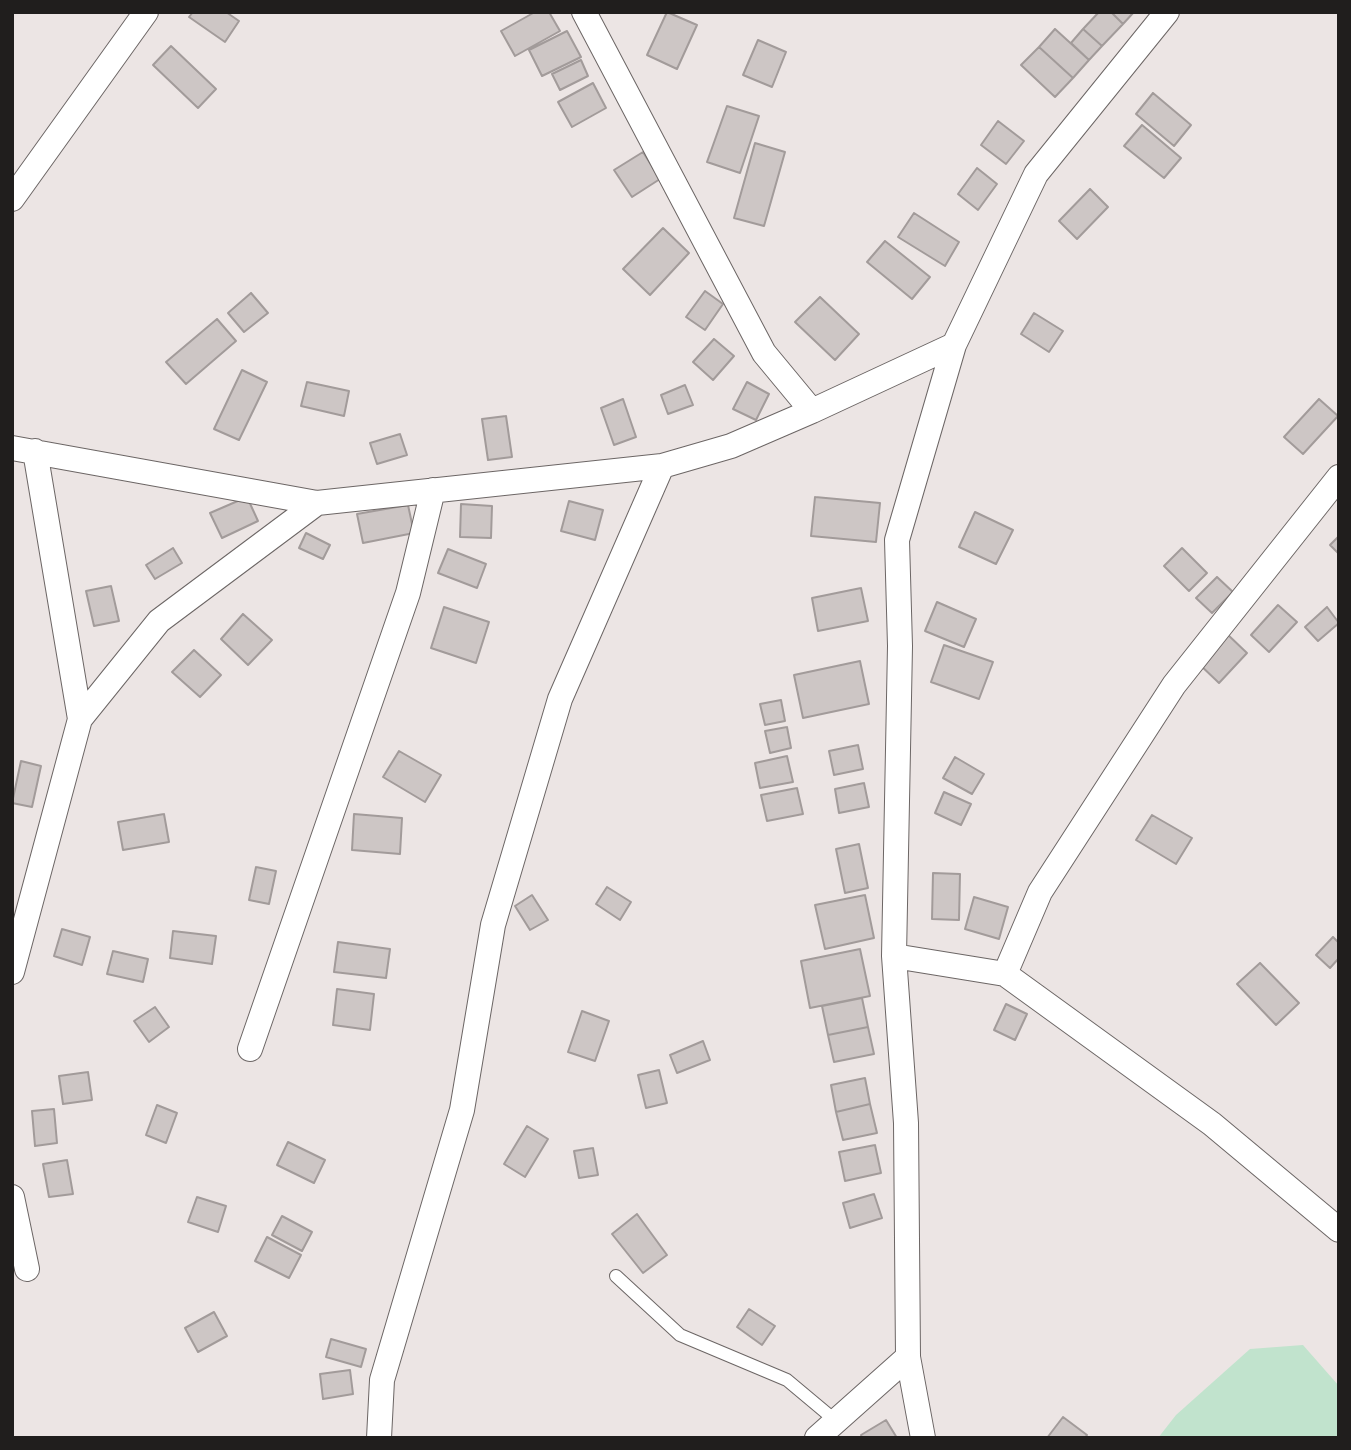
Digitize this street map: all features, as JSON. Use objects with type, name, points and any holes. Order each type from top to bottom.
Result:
[{"type":"street","points":[[12,199],[146,12]]},
{"type":"street","points":[[583,12],[764,353],[812,411]]},
{"type":"street","points":[[923,1438],[908,1357],[906,1123],[894,956],[900,646],[897,540],[954,345],[1036,174],[1167,12]]},
{"type":"street","points":[[80,719],[24,450],[317,503],[662,466],[730,446],[954,345]]},
{"type":"street","points":[[379,1438],[382,1381],[462,1110],[496,912],[560,699],[662,466]]},
{"type":"street","points":[[1005,974],[1041,892],[1174,685],[1339,477]]},
{"type":"street","points":[[250,1049],[408,593],[433,490]]},
{"type":"street","points":[[12,972],[80,719],[159,621],[317,503]]},
{"type":"street","points":[[894,956],[1005,974],[1212,1124],[1339,1230]]},
{"type":"street","points":[[12,1197],[27,1269]]},
{"type":"street","points":[[817,1438],[908,1357]]},
{"type":"lane","points":[[616,1276],[680,1335],[788,1380],[836,1420]]},
{"type":"green space","points":[[1303,1345],[1339,1386],[1339,1438],[1158,1438],[1176,1415],[1250,1349]]},
{"type":"building","points":[[193,12],[226,12],[239,21],[225,42],[189,17]]},
{"type":"building","points":[[535,12],[549,12],[560,31],[515,56],[501,31]]},
{"type":"building","points":[[667,12],[697,25],[677,69],[647,55]]},
{"type":"building","points":[[1099,12],[1111,12],[1123,24],[1102,46],[1083,29]]},
{"type":"building","points":[[1111,12],[1134,12],[1123,24]]},
{"type":"building","points":[[1055,29],[1089,60],[1073,78],[1039,47]]},
{"type":"building","points":[[1083,29],[1102,46],[1089,60],[1071,43]]},
{"type":"building","points":[[567,31],[581,57],[542,76],[529,50]]},
{"type":"building","points":[[758,40],[786,52],[772,87],[743,75]]},
{"type":"building","points":[[171,46],[216,89],[198,108],[153,65]]},
{"type":"building","points":[[1039,47],[1073,78],[1055,97],[1021,65]]},
{"type":"building","points":[[581,60],[588,76],[560,90],[552,74]]},
{"type":"building","points":[[593,83],[606,108],[572,127],[558,102]]},
{"type":"building","points":[[1153,93],[1191,125],[1174,146],[1136,114]]},
{"type":"building","points":[[727,106],[759,116],[740,173],[707,162]]},
{"type":"building","points":[[998,121],[1024,141],[1006,164],[981,145]]},
{"type":"building","points":[[1142,125],[1181,158],[1164,178],[1124,146]]},
{"type":"building","points":[[755,143],[785,152],[764,226],[734,218]]},
{"type":"building","points":[[643,152],[660,179],[632,197],[614,170]]},
{"type":"building","points":[[977,168],[997,184],[978,210],[958,194]]},
{"type":"building","points":[[1090,189],[1108,207],[1077,239],[1059,221]]},
{"type":"building","points":[[914,213],[959,242],[945,266],[898,237]]},
{"type":"building","points":[[663,228],[689,253],[650,295],[623,269]]},
{"type":"building","points":[[885,241],[930,277],[912,299],[867,262]]},
{"type":"building","points":[[705,291],[723,304],[705,330],[686,317]]},
{"type":"building","points":[[251,293],[268,313],[244,332],[228,313]]},
{"type":"building","points":[[820,297],[859,334],[835,360],[795,322]]},
{"type":"building","points":[[1034,313],[1063,331],[1049,352],[1021,334]]},
{"type":"building","points":[[217,319],[236,341],[186,384],[166,362]]},
{"type":"building","points":[[714,339],[734,356],[713,380],[693,362]]},
{"type":"building","points":[[242,370],[267,382],[239,440],[214,429]]},
{"type":"building","points":[[307,382],[349,391],[344,416],[301,406]]},
{"type":"building","points":[[747,382],[769,394],[756,420],[733,409]]},
{"type":"building","points":[[685,385],[693,405],[668,414],[661,395]]},
{"type":"building","points":[[623,399],[636,437],[614,445],[601,408]]},
{"type":"building","points":[[1319,399],[1338,416],[1303,454],[1284,437]]},
{"type":"building","points":[[506,416],[512,457],[488,460],[482,419]]},
{"type":"building","points":[[400,434],[407,455],[377,464],[370,443]]},
{"type":"building","points":[[247,497],[258,521],[222,538],[210,513]]},
{"type":"building","points":[[815,497],[880,503],[876,542],[811,536]]},
{"type":"building","points":[[569,501],[603,510],[595,540],[561,531]]},
{"type":"building","points":[[461,504],[492,506],[491,538],[460,537]]},
{"type":"building","points":[[408,505],[414,533],[363,543],[357,514]]},
{"type":"building","points":[[975,512],[1013,530],[996,564],[959,547]]},
{"type":"building","points":[[306,533],[330,545],[323,559],[299,548]]},
{"type":"building","points":[[1339,536],[1339,554],[1330,545]]},
{"type":"building","points":[[173,548],[182,563],[155,579],[146,565]]},
{"type":"building","points":[[1182,548],[1207,573],[1189,591],[1164,566]]},
{"type":"building","points":[[448,549],[486,564],[477,588],[438,573]]},
{"type":"building","points":[[1217,577],[1233,592],[1212,613],[1196,598]]},
{"type":"building","points":[[111,586],[119,621],[94,626],[86,591]]},
{"type":"building","points":[[861,588],[868,621],[818,631],[812,598]]},
{"type":"building","points":[[937,602],[976,619],[964,647],[925,631]]},
{"type":"building","points":[[1278,605],[1297,622],[1269,652],[1251,635]]},
{"type":"building","points":[[444,607],[489,622],[476,663],[431,648]]},
{"type":"building","points":[[1327,607],[1339,623],[1318,641],[1305,627]]},
{"type":"building","points":[[243,614],[272,640],[248,665],[221,639]]},
{"type":"building","points":[[1226,633],[1247,653],[1219,683],[1197,662]]},
{"type":"building","points":[[944,645],[993,662],[979,699],[931,682]]},
{"type":"building","points":[[194,650],[221,675],[200,697],[172,672]]},
{"type":"building","points":[[860,661],[869,704],[803,718],[794,675]]},
{"type":"building","points":[[781,700],[785,721],[765,725],[760,704]]},
{"type":"building","points":[[787,727],[791,748],[770,753],[765,731]]},
{"type":"building","points":[[858,745],[863,769],[834,775],[829,751]]},
{"type":"building","points":[[399,751],[441,775],[425,802],[383,777]]},
{"type":"building","points":[[787,756],[793,782],[760,788],[755,763]]},
{"type":"building","points":[[955,757],[984,774],[972,794],[943,778]]},
{"type":"building","points":[[21,761],[41,766],[32,807],[12,803]]},
{"type":"building","points":[[864,783],[869,807],[839,813],[835,789]]},
{"type":"building","points":[[797,788],[803,814],[767,821],[761,795]]},
{"type":"building","points":[[944,792],[971,804],[961,825],[935,813]]},
{"type":"building","points":[[164,814],[169,842],[123,850],[118,822]]},
{"type":"building","points":[[354,814],[402,818],[400,854],[352,850]]},
{"type":"building","points":[[1152,815],[1192,838],[1176,864],[1136,840]]},
{"type":"building","points":[[859,844],[868,888],[845,893],[836,849]]},
{"type":"building","points":[[256,867],[276,871],[269,904],[249,900]]},
{"type":"building","points":[[933,873],[960,874],[959,920],[932,919]]},
{"type":"building","points":[[607,887],[631,902],[620,920],[596,904]]},
{"type":"building","points":[[532,895],[548,920],[530,930],[515,906]]},
{"type":"building","points":[[865,895],[874,938],[825,949],[815,905]]},
{"type":"building","points":[[974,897],[1008,907],[999,939],[965,929]]},
{"type":"building","points":[[62,929],[90,937],[82,965],[54,956]]},
{"type":"building","points":[[173,931],[216,936],[212,964],[170,958]]},
{"type":"building","points":[[1333,937],[1339,943],[1339,958],[1330,968],[1316,955]]},
{"type":"building","points":[[338,942],[390,949],[386,978],[334,972]]},
{"type":"building","points":[[860,949],[870,996],[810,1008],[801,961]]},
{"type":"building","points":[[113,951],[148,959],[143,982],[107,974]]},
{"type":"building","points":[[1260,963],[1299,1003],[1276,1025],[1237,984]]},
{"type":"building","points":[[337,989],[374,994],[370,1030],[333,1025]]},
{"type":"building","points":[[862,998],[868,1027],[828,1035],[822,1006]]},
{"type":"building","points":[[1006,1004],[1027,1014],[1015,1040],[994,1030]]},
{"type":"building","points":[[155,1007],[169,1027],[149,1042],[134,1021]]},
{"type":"building","points":[[582,1011],[609,1021],[595,1061],[568,1052]]},
{"type":"building","points":[[868,1027],[874,1054],[834,1062],[828,1035]]},
{"type":"building","points":[[703,1041],[710,1060],[677,1073],[670,1055]]},
{"type":"building","points":[[659,1070],[667,1103],[646,1108],[638,1075]]},
{"type":"building","points":[[88,1072],[92,1100],[63,1104],[59,1076]]},
{"type":"building","points":[[865,1078],[870,1104],[836,1112],[831,1085]]},
{"type":"building","points":[[870,1104],[877,1133],[843,1140],[836,1112]]},
{"type":"building","points":[[157,1105],[177,1113],[166,1143],[146,1135]]},
{"type":"building","points":[[54,1109],[57,1143],[35,1146],[32,1111]]},
{"type":"building","points":[[527,1126],[548,1139],[525,1177],[504,1164]]},
{"type":"building","points":[[288,1142],[325,1160],[314,1183],[277,1165]]},
{"type":"building","points":[[875,1145],[881,1173],[845,1181],[839,1152]]},
{"type":"building","points":[[593,1148],[598,1175],[579,1178],[574,1151]]},
{"type":"building","points":[[67,1160],[73,1194],[49,1197],[43,1164]]},
{"type":"building","points":[[874,1194],[882,1218],[850,1228],[843,1203]]},
{"type":"building","points":[[197,1197],[226,1206],[218,1232],[188,1222]]},
{"type":"building","points":[[637,1214],[667,1255],[643,1273],[612,1234]]},
{"type":"building","points":[[282,1216],[312,1232],[302,1251],[272,1235]]},
{"type":"building","points":[[267,1237],[301,1255],[289,1278],[255,1261]]},
{"type":"building","points":[[749,1309],[775,1326],[762,1345],[737,1327]]},
{"type":"building","points":[[214,1312],[227,1336],[198,1352],[185,1328]]},
{"type":"building","points":[[331,1339],[366,1349],[361,1367],[326,1357]]},
{"type":"building","points":[[350,1370],[353,1394],[323,1399],[320,1374]]},
{"type":"building","points":[[1063,1417],[1087,1435],[1085,1438],[1047,1438]]},
{"type":"building","points":[[886,1420],[897,1438],[862,1438],[861,1435]]}]
